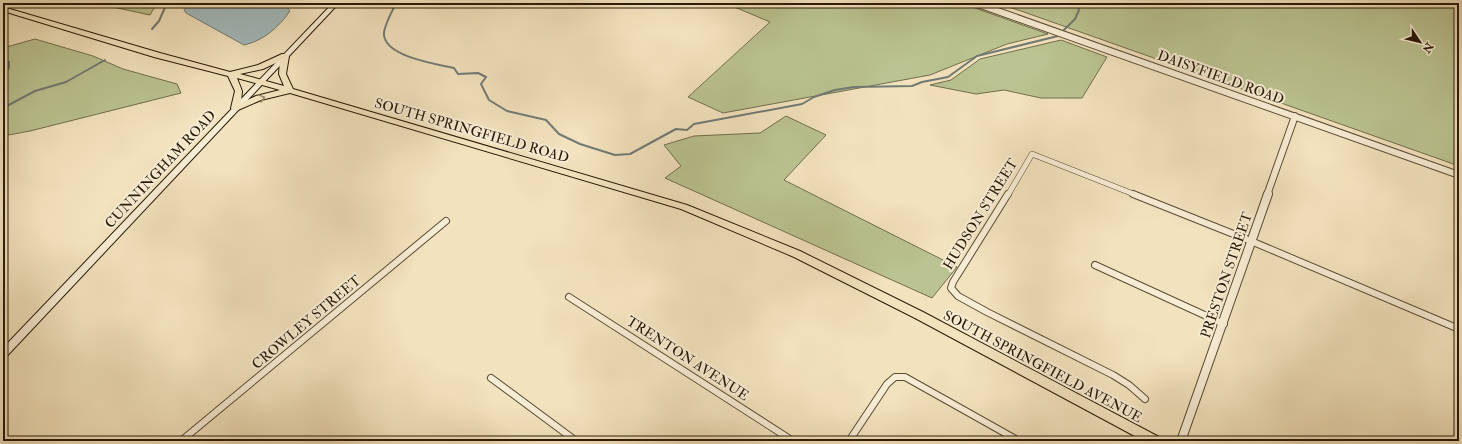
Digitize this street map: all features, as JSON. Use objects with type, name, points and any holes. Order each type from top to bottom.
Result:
[{"type":"main road","name":"CUNNINGHAM ROAD","points":[[3,354],[336,3]]},
{"type":"main road","name":"SOUTH SPRINGFIELD ROAD","points":[[3,9],[157,54],[260,82],[684,207],[797,254],[918,315]]},
{"type":"main road","points":[[235,108],[240,95],[238,86],[231,74],[260,67],[285,56]]},
{"type":"main road","points":[[235,108],[259,98],[290,91],[281,75],[281,69],[285,56]]},
{"type":"main road","name":"SOUTH SPRINGFIELD AVENUE","points":[[918,315],[1155,441]]},
{"type":"street","name":"DAISYFIELD ROAD","points":[[975,3],[1459,174]]},
{"type":"street","name":"PRESTON STREET","points":[[1181,441],[1224,324],[1251,241],[1296,116]]},
{"type":"street","name":"HUDSON STREET","points":[[1145,399],[1129,385],[1114,375],[987,312],[958,296],[951,288],[953,282],[986,232],[1032,154],[1251,241]]},
{"type":"street","name":"CROWLEY STREET","points":[[181,441],[446,221]]},
{"type":"street","points":[[1251,241],[1459,329]]},
{"type":"street","points":[[1095,265],[1224,324]]},
{"type":"street","name":"TRENTON AVENUE","points":[[569,297],[793,441]]},
{"type":"street","points":[[849,441],[887,384],[895,377],[905,377],[1019,441]]},
{"type":"street","points":[[490,378],[576,441]]},
{"type":"green space","points":[[94,3],[157,3],[150,15]]},
{"type":"green space","points":[[725,3],[961,3],[1048,34],[1007,44],[930,75],[723,113],[688,97],[770,22]]},
{"type":"green space","points":[[996,3],[1459,3],[1459,166],[1021,11]]},
{"type":"green space","points":[[35,39],[93,56],[123,69],[177,84],[181,93],[30,131],[3,136],[3,48]]},
{"type":"green space","points":[[1061,40],[1107,57],[1082,98],[1041,98],[1004,90],[976,94],[930,85],[951,80],[980,59]]},
{"type":"green space","points":[[786,116],[826,135],[784,180],[957,267],[932,298],[665,178],[681,166],[664,145],[694,136],[760,133]]},
{"type":"water","points":[[193,3],[284,3],[290,11],[276,28],[264,37],[244,45],[186,13],[184,10],[187,6]]},
{"type":"waterway","points":[[152,29],[159,21],[167,3]]},
{"type":"waterway","points":[[396,3],[384,32],[387,43],[393,49],[425,62],[454,68],[458,74],[478,73],[486,77],[481,84],[489,100],[507,111],[546,120],[559,134],[580,144],[615,155],[630,154],[676,129],[687,130],[694,124],[802,104],[814,97],[835,90],[854,87],[912,86],[922,82],[948,77],[977,56],[1058,36],[1075,19],[1079,10],[1077,3]]},
{"type":"waterway","points":[[3,59],[9,62],[9,68],[3,76]]},
{"type":"waterway","points":[[3,108],[35,91],[66,82],[105,60]]}]
